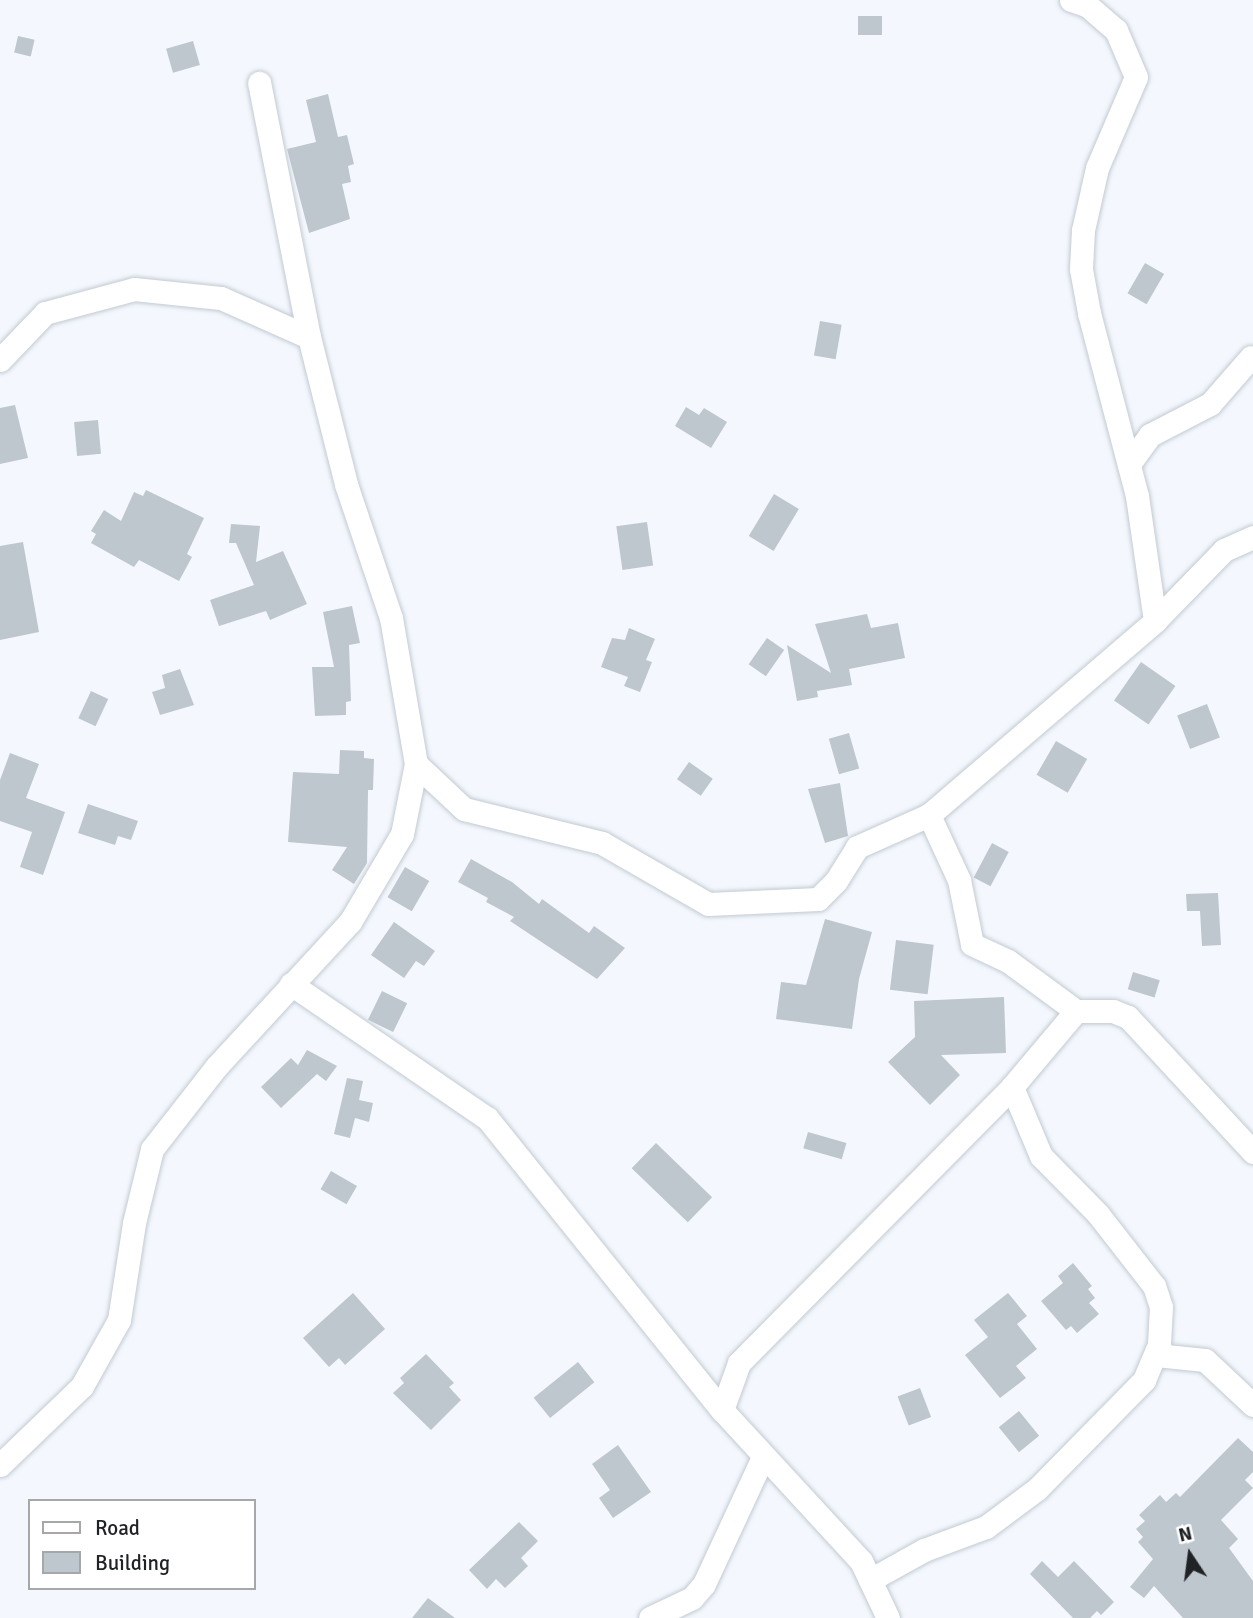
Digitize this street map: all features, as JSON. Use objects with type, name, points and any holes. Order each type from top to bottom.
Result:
[{"type":"street","points":[[1071,0],[1087,6],[1116,30],[1136,77],[1097,168],[1083,229],[1082,269],[1089,313],[1129,464],[1156,621]]},
{"type":"street","points":[[0,1465],[82,1386],[119,1320],[134,1223],[152,1149],[216,1067],[291,984],[329,949],[379,878],[402,834],[416,764],[391,618],[346,484],[309,337],[259,83]]},
{"type":"street","points":[[0,360],[45,313],[134,289],[221,298],[309,337]]},
{"type":"street","points":[[1129,464],[1150,435],[1210,404],[1251,357]]},
{"type":"street","points":[[416,764],[464,809],[603,843],[708,904],[818,899],[836,881],[857,847],[929,815],[1156,621],[1224,550],[1253,537]]},
{"type":"street","points":[[929,815],[959,880],[972,944],[1008,961],[1076,1011],[1113,1012],[1128,1017],[1253,1152]]},
{"type":"street","points":[[291,984],[487,1118],[722,1410],[861,1561],[888,1618]]},
{"type":"street","points":[[722,1410],[739,1363],[1012,1087],[1076,1011]]},
{"type":"street","points":[[870,1580],[924,1550],[986,1527],[1037,1489],[1144,1380],[1156,1355],[1161,1307],[1154,1286],[1098,1214],[1041,1156],[1012,1087]]},
{"type":"street","points":[[1156,1355],[1205,1360],[1253,1405]]},
{"type":"street","points":[[650,1618],[692,1598],[704,1584],[763,1457]]},
{"type":"building","points":[[858,16],[882,16],[882,35],[858,35]]},
{"type":"building","points":[[18,36],[35,40],[31,56],[14,53]]},
{"type":"building","points":[[193,41],[200,65],[173,73],[166,49]]},
{"type":"building","points":[[328,94],[338,137],[347,135],[354,164],[348,166],[351,182],[342,184],[350,219],[309,233],[287,149],[316,142],[306,100]]},
{"type":"building","points":[[1145,263],[1164,274],[1147,304],[1128,293]]},
{"type":"building","points":[[820,321],[842,325],[836,359],[814,355]]},
{"type":"building","points":[[15,405],[28,458],[0,464],[0,408]]},
{"type":"building","points":[[686,407],[699,415],[704,408],[727,422],[711,448],[675,426]]},
{"type":"building","points":[[98,420],[101,454],[77,456],[74,422]]},
{"type":"building","points":[[146,490],[204,518],[187,554],[192,557],[179,581],[139,560],[134,567],[91,543],[96,534],[91,531],[104,510],[121,521],[134,492],[143,496]]},
{"type":"building","points":[[774,494],[799,509],[774,551],[749,536]]},
{"type":"building","points":[[647,522],[653,566],[622,570],[616,526]]},
{"type":"building","points":[[231,524],[260,526],[256,562],[283,551],[307,604],[270,620],[266,611],[219,626],[210,600],[254,585],[236,543],[229,543]]},
{"type":"building","points":[[23,542],[39,632],[0,640],[0,546]]},
{"type":"building","points":[[352,606],[360,643],[349,645],[351,701],[346,702],[346,715],[315,716],[312,667],[334,667],[323,612]]},
{"type":"building","points":[[867,614],[871,628],[898,623],[905,658],[849,669],[852,685],[817,691],[818,697],[797,701],[787,645],[831,673],[815,624]]},
{"type":"building","points":[[629,628],[655,639],[646,660],[652,662],[640,692],[624,686],[628,677],[601,667],[612,638],[625,640]]},
{"type":"building","points":[[767,638],[784,650],[766,676],[749,664]]},
{"type":"building","points":[[1141,662],[1175,686],[1148,725],[1114,701]]},
{"type":"building","points":[[180,669],[194,705],[160,715],[152,692],[165,688],[162,675]]},
{"type":"building","points":[[91,691],[108,699],[96,726],[78,718]]},
{"type":"building","points":[[1207,704],[1220,738],[1190,749],[1177,715]]},
{"type":"building","points":[[849,733],[859,769],[839,774],[829,739]]},
{"type":"building","points":[[1056,741],[1087,759],[1068,793],[1036,775]]},
{"type":"building","points":[[340,750],[364,751],[364,758],[374,759],[373,790],[368,790],[367,863],[354,884],[332,870],[347,847],[288,842],[293,772],[339,774]]},
{"type":"building","points":[[10,753],[39,764],[26,798],[65,812],[43,875],[20,867],[32,832],[0,821],[0,780]]},
{"type":"building","points":[[689,762],[713,779],[701,796],[677,779]]},
{"type":"building","points":[[840,783],[848,836],[825,843],[808,789]]},
{"type":"building","points":[[88,804],[138,821],[131,840],[118,836],[115,845],[78,833]]},
{"type":"building","points":[[992,843],[1009,852],[990,886],[974,877]]},
{"type":"building","points":[[471,859],[512,882],[539,904],[542,899],[589,933],[594,926],[625,948],[597,979],[510,921],[514,917],[486,902],[488,898],[458,882]]},
{"type":"building","points":[[405,867],[429,881],[412,911],[388,897]]},
{"type":"building","points":[[1218,893],[1221,945],[1202,946],[1200,911],[1187,911],[1186,894]]},
{"type":"building","points":[[825,919],[872,932],[859,979],[852,1029],[776,1019],[781,982],[806,985]]},
{"type":"building","points":[[394,922],[435,951],[424,966],[416,961],[404,978],[371,955]]},
{"type":"building","points":[[896,940],[934,945],[928,994],[890,990]]},
{"type":"building","points":[[1133,972],[1160,980],[1155,997],[1128,989]]},
{"type":"building","points":[[382,991],[407,1003],[393,1032],[368,1020]]},
{"type":"building","points":[[1004,997],[1006,1053],[941,1055],[960,1075],[930,1105],[888,1062],[915,1037],[914,1001]]},
{"type":"building","points":[[307,1050],[337,1066],[326,1081],[317,1074],[281,1108],[261,1087],[291,1058],[298,1065]]},
{"type":"building","points":[[347,1078],[363,1081],[359,1100],[373,1103],[369,1122],[355,1118],[350,1138],[334,1134]]},
{"type":"building","points":[[808,1132],[846,1143],[842,1159],[803,1148]]},
{"type":"building","points":[[656,1143],[712,1197],[688,1222],[632,1168]]},
{"type":"building","points":[[331,1171],[357,1186],[346,1204],[320,1189]]},
{"type":"building","points":[[1073,1263],[1092,1286],[1088,1289],[1095,1298],[1089,1303],[1099,1314],[1077,1333],[1071,1326],[1066,1330],[1041,1301],[1063,1283],[1058,1276]]},
{"type":"building","points":[[353,1293],[385,1329],[345,1365],[339,1358],[329,1367],[303,1338]]},
{"type":"building","points":[[1008,1293],[1027,1316],[1017,1324],[1037,1349],[1016,1366],[1026,1378],[1000,1398],[965,1355],[988,1337],[974,1320]]},
{"type":"building","points":[[426,1354],[454,1383],[449,1387],[461,1400],[431,1430],[393,1393],[404,1383],[400,1378]]},
{"type":"building","points":[[578,1362],[594,1382],[550,1418],[534,1398]]},
{"type":"building","points":[[920,1388],[931,1417],[909,1426],[898,1397]]},
{"type":"building","points":[[1019,1411],[1039,1436],[1019,1452],[999,1427]]},
{"type":"building","points":[[1238,1438],[1253,1452],[1253,1472],[1245,1480],[1253,1488],[1221,1520],[1238,1539],[1229,1548],[1253,1581],[1253,1618],[1183,1618],[1154,1586],[1144,1598],[1130,1587],[1153,1559],[1138,1542],[1143,1537],[1136,1529],[1145,1521],[1139,1515],[1160,1495],[1166,1502],[1176,1493],[1180,1497]]},
{"type":"building","points":[[618,1445],[651,1492],[613,1518],[599,1498],[610,1490],[592,1464]]},
{"type":"building","points":[[519,1522],[538,1541],[521,1558],[528,1566],[505,1588],[496,1579],[487,1589],[469,1570]]},
{"type":"building","points":[[1042,1561],[1058,1577],[1074,1561],[1114,1602],[1101,1615],[1097,1611],[1090,1618],[1073,1618],[1030,1574]]},
{"type":"building","points":[[428,1598],[455,1618],[412,1618]]}]
